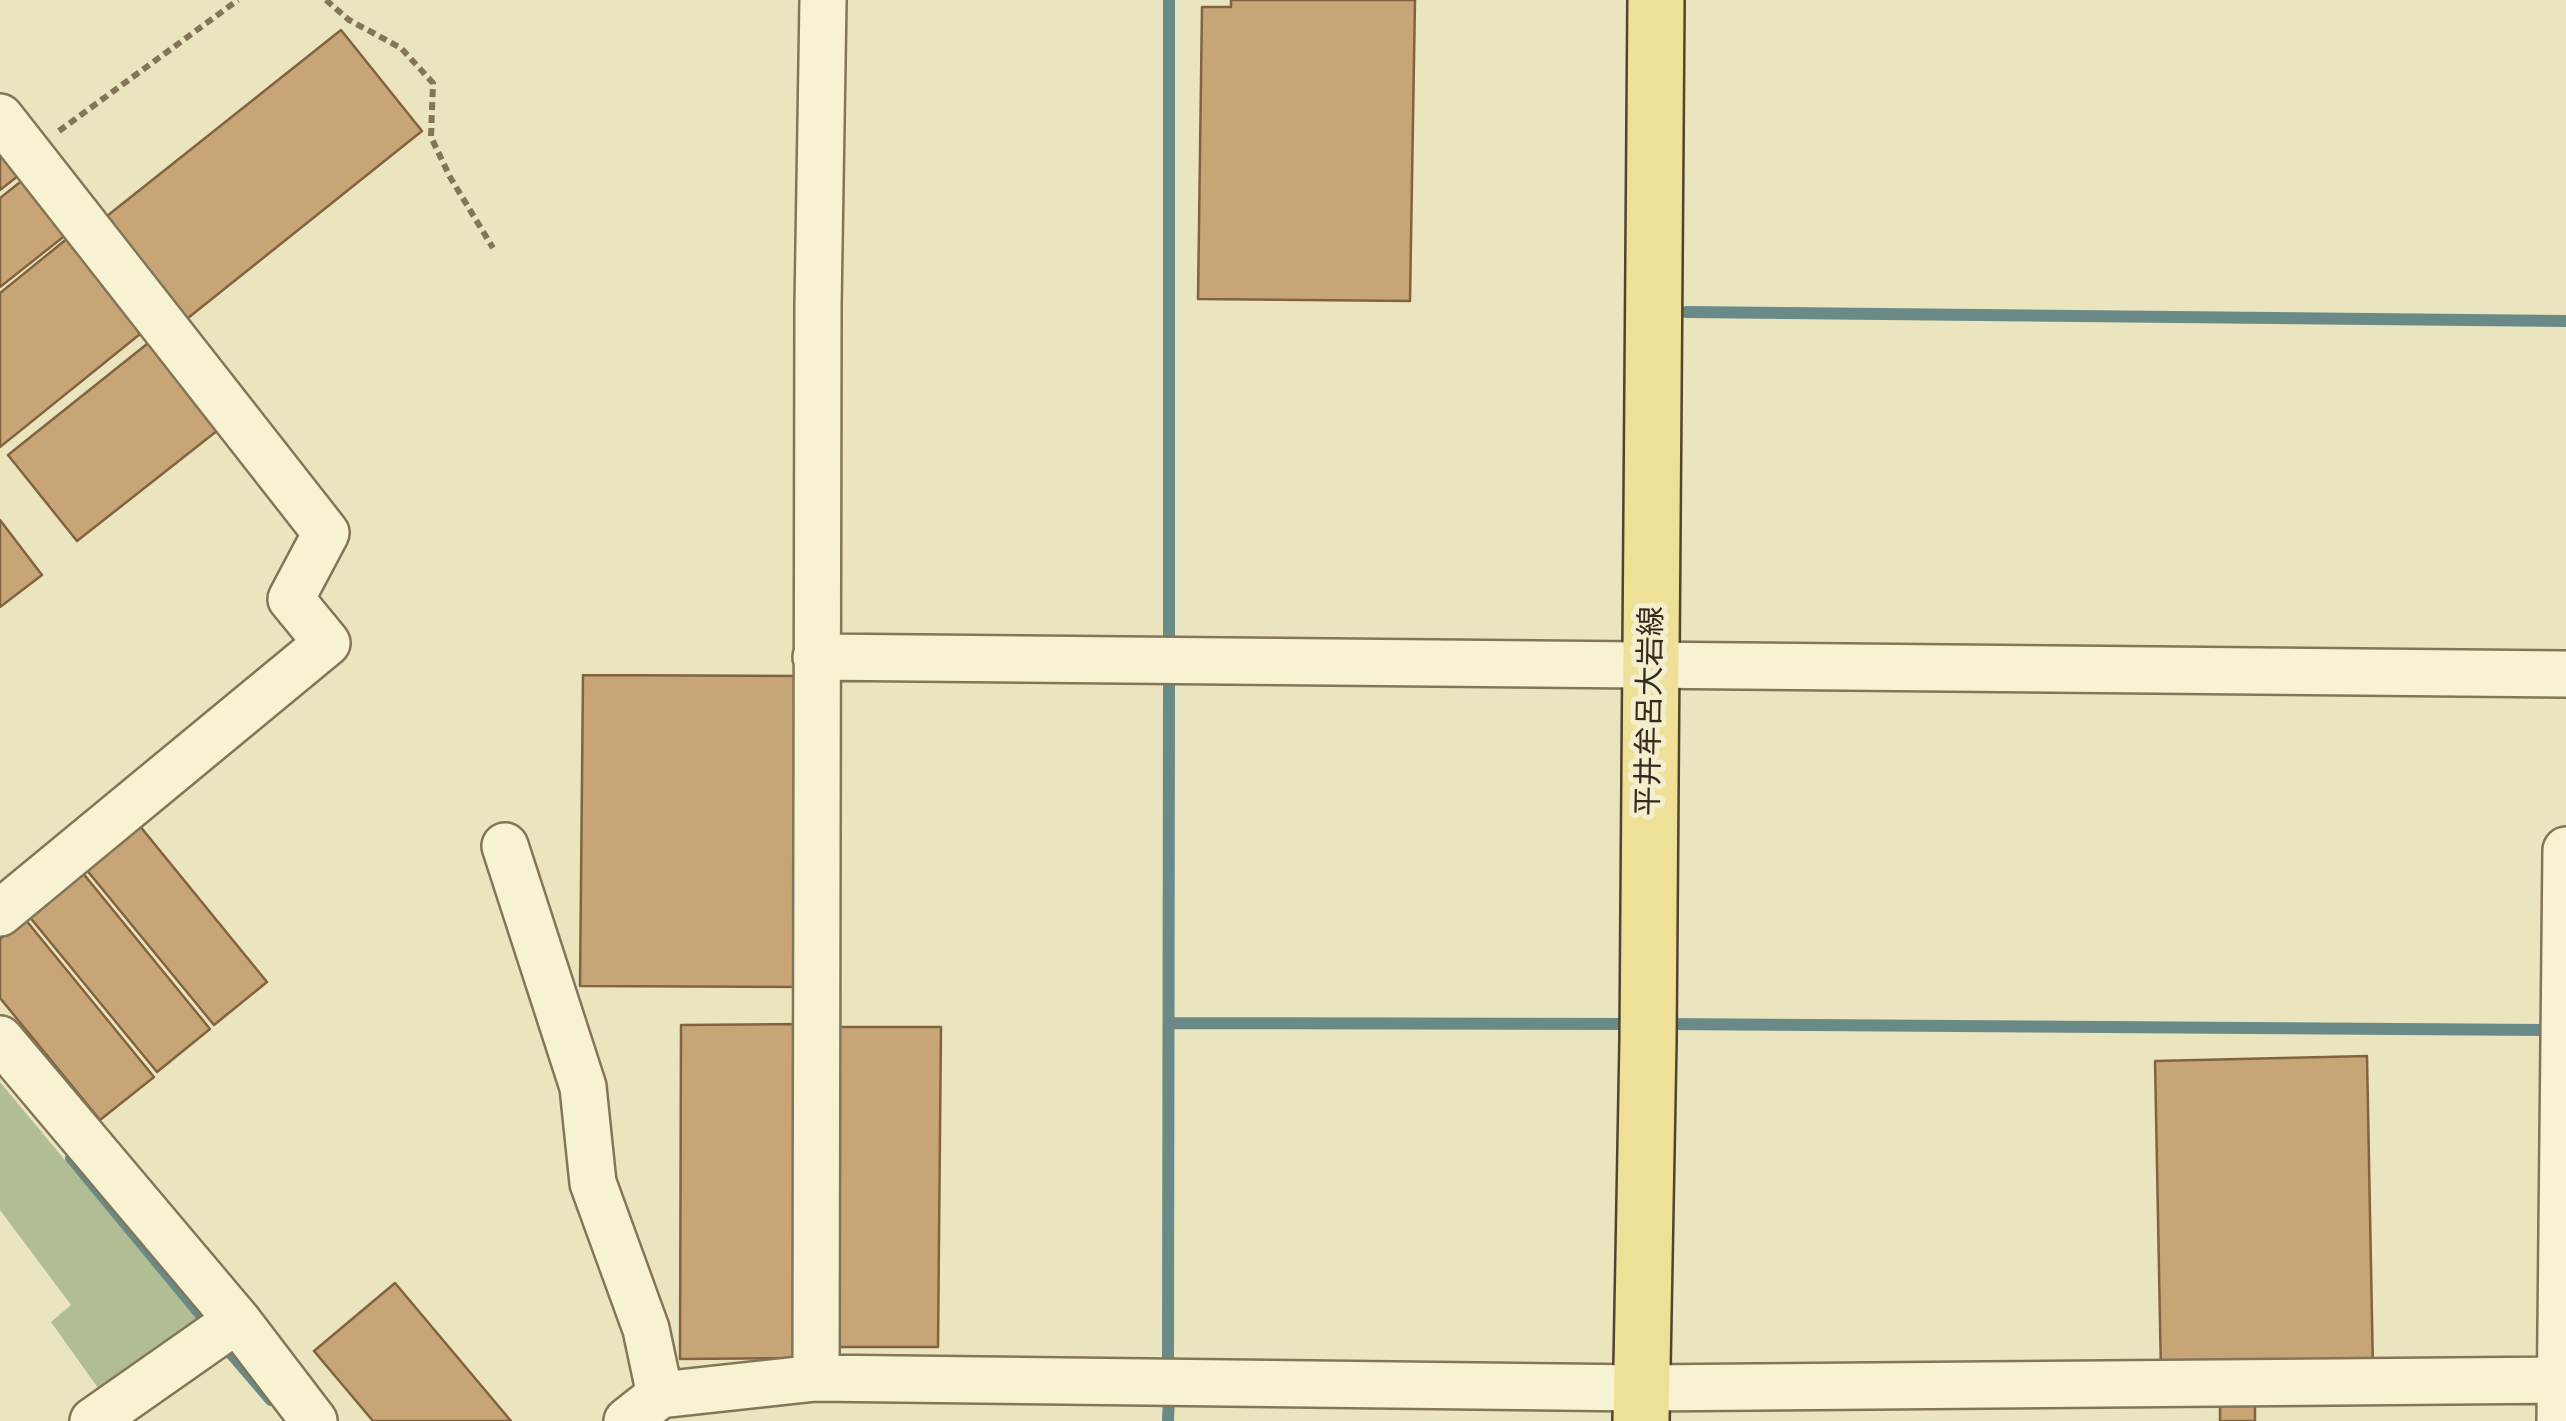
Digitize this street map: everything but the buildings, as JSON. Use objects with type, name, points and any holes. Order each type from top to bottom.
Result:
[{"type":"main road","name":"平井牟呂大岩線","points":[[1641,1404],[1656,0]]},
{"type":"street","points":[[816,1378],[816,657],[823,0]]},
{"type":"street","points":[[0,116],[326,533],[290,598],[327,644],[0,913]]},
{"type":"street","points":[[816,657],[2566,674]]},
{"type":"street","points":[[505,846],[584,1087],[594,1183],[646,1329],[643,1408],[816,1378],[1641,1404],[2562,1394],[2566,850]]},
{"type":"street","points":[[0,1039],[237,1320],[314,1421]]},
{"type":"street","points":[[93,1421],[237,1320]]},
{"type":"path","points":[[30,152],[238,0]]},
{"type":"path","points":[[326,0],[348,20],[401,48],[433,83],[430,137],[493,248]]},
{"type":"green space","points":[[0,1082],[202,1325],[103,1395],[51,1322],[71,1305],[0,1210]]},
{"type":"waterway","points":[[1169,0],[1169,650]]},
{"type":"waterway","points":[[1686,312],[2566,321]]},
{"type":"waterway","points":[[1168,1361],[1169,682]]},
{"type":"waterway","points":[[1169,1023],[1637,1024]]},
{"type":"waterway","points":[[1662,1024],[2545,1030]]},
{"type":"waterway","points":[[71,1158],[210,1326]]},
{"type":"waterway","points":[[229,1351],[271,1400]]},
{"type":"waterway","points":[[1168,1421],[1169,1395]]}]
